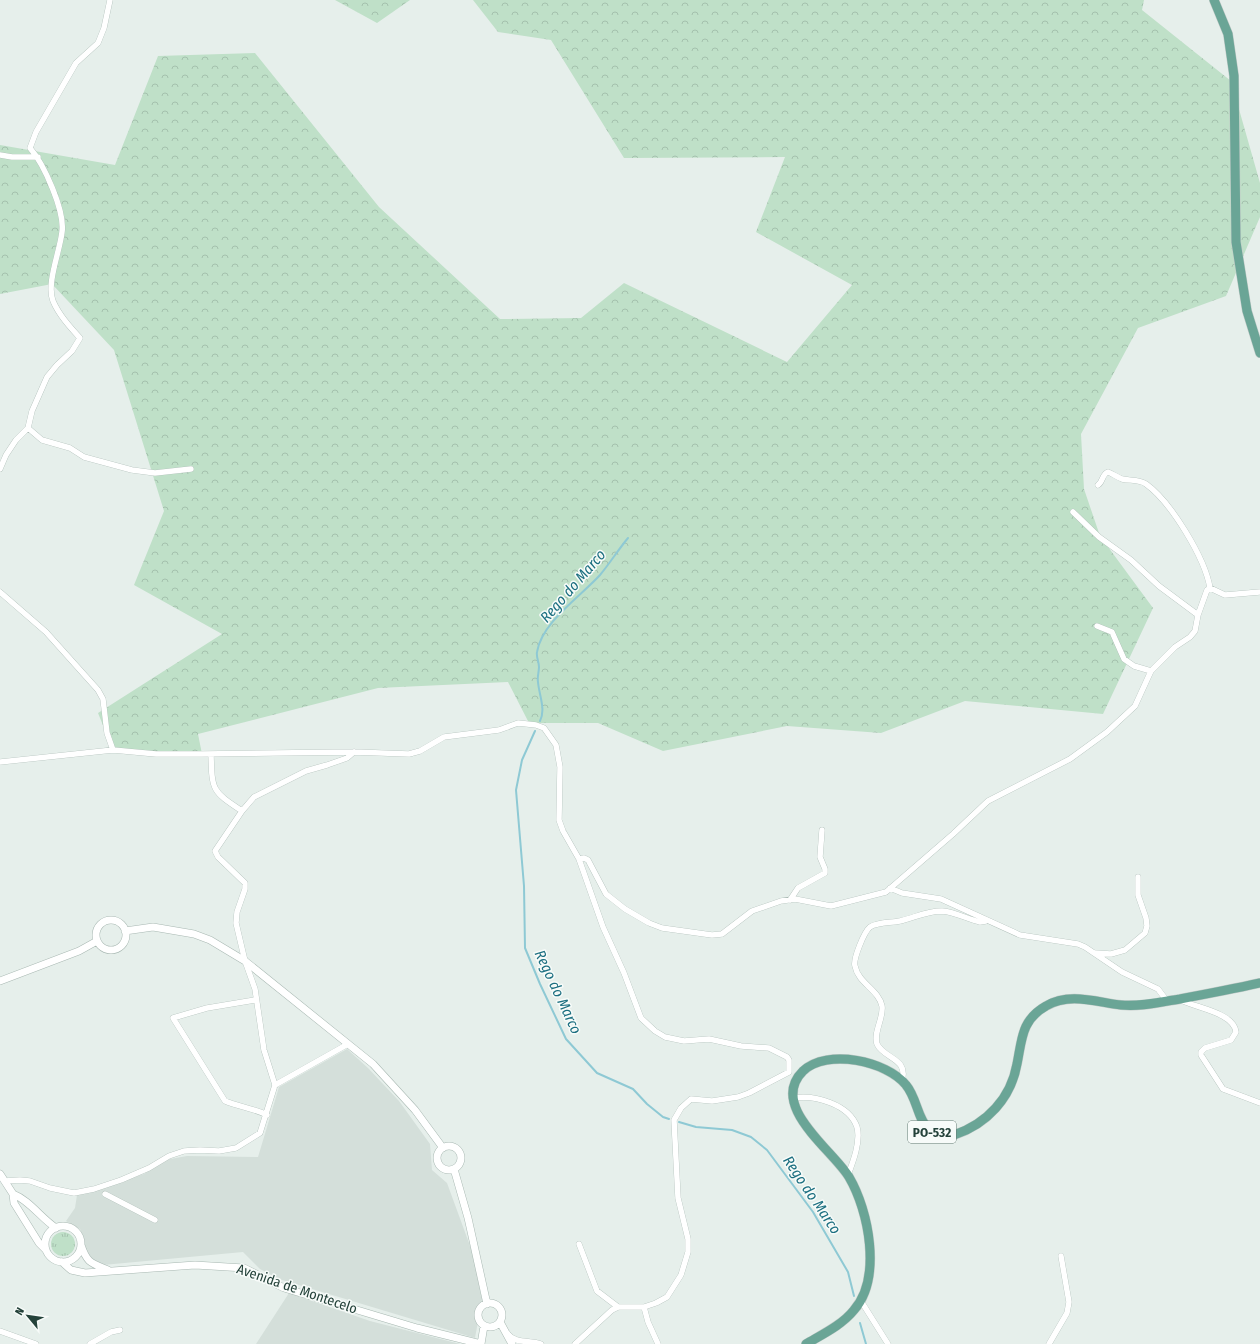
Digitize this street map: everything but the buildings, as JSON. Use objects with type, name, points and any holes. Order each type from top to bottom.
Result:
[{"type":"main road","points":[[1214,0],[1228,34],[1234,76],[1236,242],[1247,311],[1260,353]]},
{"type":"main road","name":"PO-532","points":[[794,1098],[795,1084],[803,1072],[810,1066],[825,1059],[847,1060],[874,1065],[890,1072],[902,1081],[913,1096],[922,1119],[930,1131],[939,1136],[952,1136],[976,1126],[999,1104],[1013,1079],[1022,1035],[1026,1026],[1038,1011],[1046,1005],[1066,998],[1132,1006],[1167,1001],[1260,983]]},
{"type":"main road","points":[[794,1098],[795,1106],[803,1122],[848,1175],[865,1219],[871,1255],[868,1285],[861,1301],[850,1315],[806,1344]]},
{"type":"street","points":[[0,469],[6,455],[16,440],[28,428],[32,411],[47,377],[57,365],[72,352],[80,338],[66,323],[52,300],[52,275],[63,231],[56,196],[38,157],[30,148],[36,132],[76,63],[98,43],[104,28],[110,0]]},
{"type":"street","points":[[0,155],[12,157],[38,157]]},
{"type":"street","points":[[28,428],[42,440],[70,448],[84,456],[132,470],[155,473],[191,469]]},
{"type":"street","points":[[1098,485],[1108,472],[1122,479],[1144,483],[1154,492],[1185,531],[1207,574],[1210,588]]},
{"type":"street","points":[[1073,512],[1103,540],[1131,560],[1159,586],[1198,615]]},
{"type":"street","points":[[1210,588],[1225,595],[1260,592]]},
{"type":"street","points":[[579,858],[588,860],[600,885],[614,901],[649,923],[662,928],[712,935],[722,934],[752,911],[790,900],[831,906],[886,892],[958,830],[988,801],[1070,759],[1108,732],[1136,706],[1151,671],[1175,647],[1190,637],[1197,626],[1198,615],[1207,590],[1210,588]]},
{"type":"street","points":[[0,592],[46,632],[98,690],[103,699],[107,734],[113,750]]},
{"type":"street","points":[[1097,626],[1112,632],[1124,659],[1134,666],[1151,671]]},
{"type":"street","points":[[0,762],[113,750],[156,754],[354,752],[409,754],[420,751],[444,737],[499,730],[525,723],[544,728],[556,745],[559,756],[559,820],[563,831],[579,858],[603,927],[624,973],[641,1018],[665,1037],[675,1040],[684,1041],[709,1039],[741,1046],[769,1048],[790,1060],[788,1072],[749,1093],[723,1100],[707,1101],[691,1099],[684,1103],[674,1120],[678,1198],[686,1226],[688,1252],[681,1276],[674,1289],[667,1297],[644,1307],[618,1307],[606,1314],[575,1344]]},
{"type":"street","points":[[5,1182],[20,1180],[74,1193],[94,1189],[135,1174],[169,1156],[184,1151],[219,1151],[236,1148],[258,1136],[263,1128],[275,1085],[264,1050],[254,989],[245,961],[236,923],[237,912],[245,889],[245,883],[218,857],[215,851],[242,811],[254,797],[306,771],[347,758],[354,752]]},
{"type":"street","points":[[211,754],[212,784],[215,791],[242,811]]},
{"type":"street","points":[[790,900],[798,888],[824,873],[825,869],[820,857],[822,830]]},
{"type":"street","points":[[1095,953],[1111,954],[1125,950],[1145,933],[1147,926],[1146,918],[1138,894],[1138,877]]},
{"type":"street","points":[[890,888],[902,893],[941,899],[986,921],[1020,935],[1078,944],[1095,953],[1122,972],[1158,989],[1167,1001]]},
{"type":"street","points":[[902,1081],[904,1075],[903,1068],[877,1044],[876,1038],[879,1030],[879,1019],[883,1012],[882,1004],[876,995],[860,978],[854,964],[865,934],[871,927],[877,924],[902,920],[932,911],[943,911],[980,922],[986,921]]},
{"type":"street","points":[[106,921],[116,921],[120,923],[125,931],[125,941],[118,948],[108,950],[100,945],[97,940],[97,931],[106,921]]},
{"type":"street","points":[[125,931],[153,927],[194,934],[210,940],[245,961],[373,1064],[415,1110],[443,1148]]},
{"type":"street","points":[[0,980],[79,951],[97,940]]},
{"type":"street","points":[[1178,999],[1189,1005],[1216,1013],[1230,1020],[1236,1032],[1231,1040],[1205,1048],[1201,1052],[1201,1055],[1223,1089],[1260,1103]]},
{"type":"street","points":[[255,1000],[207,1008],[173,1018],[225,1101],[236,1106],[253,1109],[267,1115]]},
{"type":"street","points":[[275,1085],[348,1044]]},
{"type":"street","points":[[794,1098],[813,1098],[835,1105],[846,1112],[852,1119],[856,1127],[857,1138],[853,1162],[848,1175]]},
{"type":"street","points":[[450,1146],[460,1153],[459,1164],[454,1169],[446,1170],[438,1162],[438,1154],[443,1148],[450,1146]]},
{"type":"street","points":[[454,1169],[468,1218],[487,1304]]},
{"type":"street","points":[[0,1174],[13,1194],[14,1203],[39,1243],[52,1258],[62,1262],[73,1259],[80,1250],[81,1245]]},
{"type":"street","points":[[13,1194],[20,1196],[44,1220],[56,1228]]},
{"type":"street","points":[[105,1194],[155,1220]]},
{"type":"street","points":[[46,1250],[47,1237],[56,1228],[62,1227],[73,1230],[80,1239],[85,1257],[93,1263],[108,1270]]},
{"type":"street","points":[[579,1244],[596,1291],[618,1307]]},
{"type":"street","points":[[1049,1344],[1067,1313],[1068,1308],[1068,1294],[1061,1256]]},
{"type":"street","name":"Avenida de Montecelo","points":[[62,1262],[71,1270],[85,1273],[108,1270],[196,1265],[244,1268],[284,1288],[417,1328],[481,1344]]},
{"type":"street","points":[[861,1301],[888,1344]]},
{"type":"street","points":[[487,1304],[494,1304],[500,1308],[502,1316],[500,1322],[491,1327],[484,1326],[479,1320],[479,1312],[487,1304]]},
{"type":"street","points":[[644,1307],[648,1322],[658,1344]]},
{"type":"street","points":[[500,1322],[512,1344]]},
{"type":"street","points":[[481,1344],[484,1326]]},
{"type":"street","points":[[504,1329],[510,1337],[518,1341],[541,1344]]},
{"type":"street","points":[[90,1344],[112,1332],[120,1330]]},
{"type":"street","points":[[0,1331],[36,1344]]},
{"type":"shaded area","points":[[347,1049],[368,1068],[399,1101],[430,1144],[432,1170],[447,1183],[473,1254],[482,1299],[475,1338],[279,1279],[260,1269],[243,1252],[103,1265],[93,1261],[86,1252],[80,1229],[66,1221],[75,1208],[77,1195],[144,1174],[165,1160],[187,1156],[258,1157],[279,1087]]},
{"type":"shaded area","points":[[289,1293],[370,1321],[460,1344],[256,1344]]},
{"type":"green space","points":[[335,0],[410,0],[377,23]]},
{"type":"green space","points":[[473,0],[1144,0],[1142,10],[1231,81],[1260,183],[1260,217],[1226,296],[1138,328],[1081,434],[1084,489],[1100,536],[1153,608],[1103,714],[965,701],[881,733],[787,726],[663,751],[598,723],[529,723],[508,682],[378,688],[198,734],[202,754],[113,750],[98,713],[222,634],[134,585],[164,511],[114,350],[52,284],[0,294],[0,145],[115,165],[158,56],[255,53],[379,207],[500,319],[581,318],[624,283],[787,362],[852,285],[756,232],[785,157],[624,158],[551,40],[498,32]]},
{"type":"green space","points":[[63,1232],[71,1236],[75,1244],[71,1252],[63,1256],[55,1252],[51,1244],[55,1236]]},
{"type":"waterway","name":"Rego do Marco","points":[[540,721],[542,716],[542,707],[538,680],[539,667],[537,654],[540,641],[554,620],[600,575],[628,538]]},
{"type":"waterway","name":"Rego do Marco","points":[[535,731],[522,760],[516,790],[524,886],[525,948],[566,1039],[597,1073],[633,1089],[647,1104],[663,1117],[669,1119]]},
{"type":"waterway","name":"Rego do Marco","points":[[679,1122],[696,1127],[732,1130],[751,1137],[767,1150],[813,1212],[848,1272],[854,1296]]},
{"type":"waterway","name":"Rego do Marco","points":[[860,1323],[866,1344]]}]
